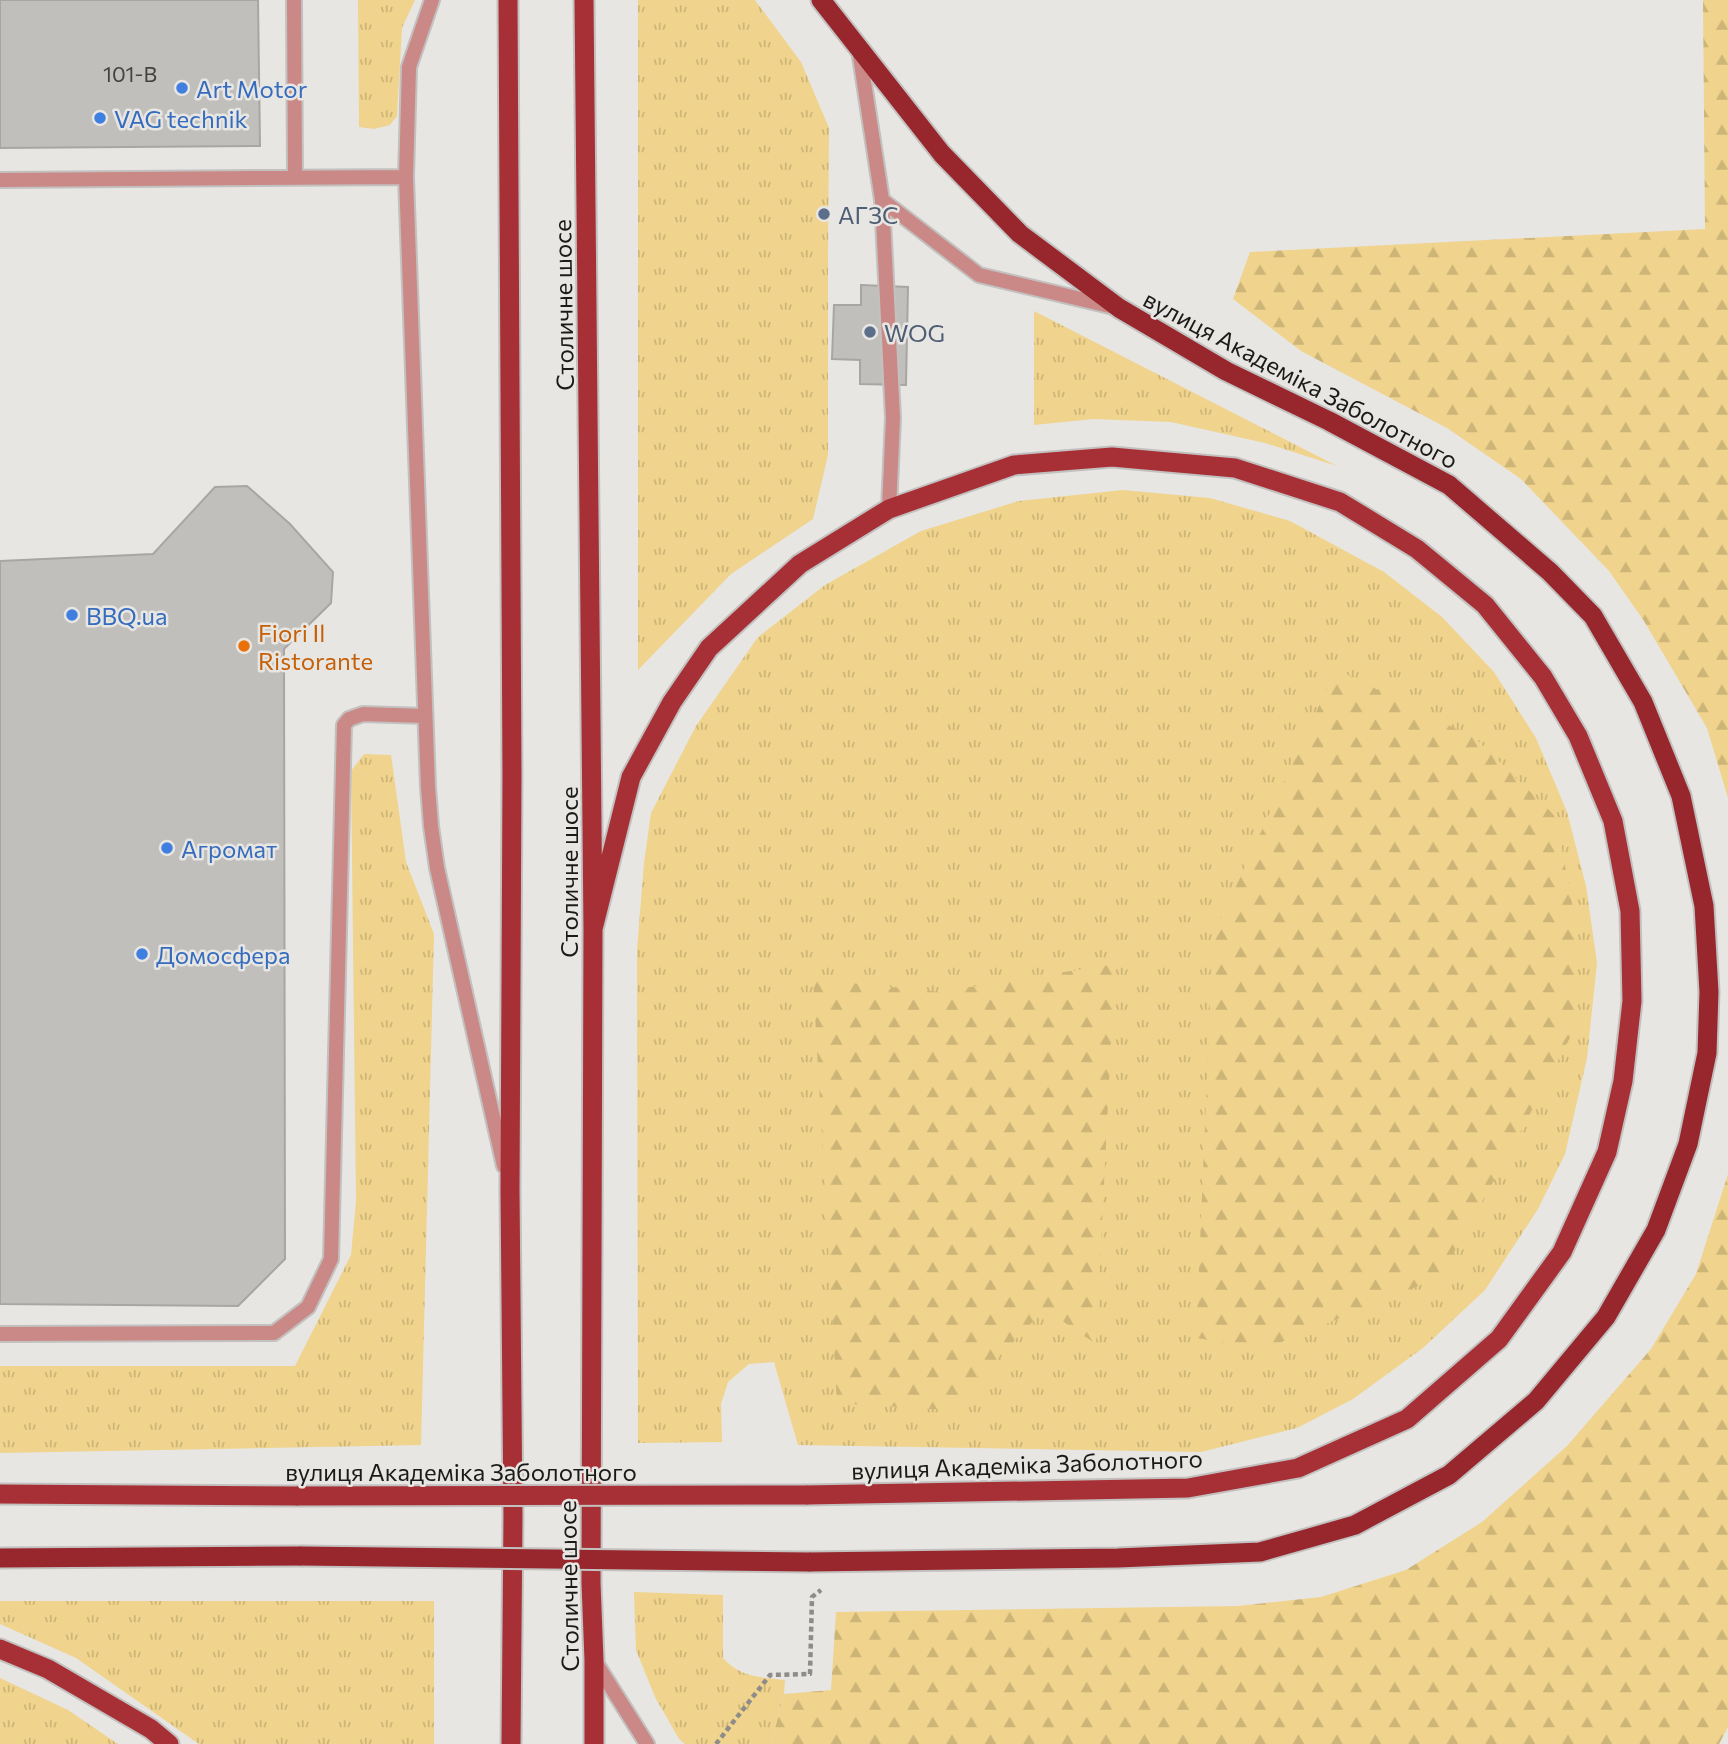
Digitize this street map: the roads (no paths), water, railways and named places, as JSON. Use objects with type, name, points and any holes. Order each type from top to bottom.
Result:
[{"type":"highway","name":"вулиця Академіка Заболотного","points":[[0,1558],[301,1556],[808,1562],[1118,1558],[1260,1552],[1354,1525],[1449,1475],[1536,1401],[1606,1317],[1656,1230],[1688,1144],[1707,1053],[1709,992],[1704,906],[1681,796],[1643,702],[1593,617],[1550,572],[1449,485],[1329,421],[1226,371],[1119,308],[1020,234],[942,154],[821,0]]},
{"type":"main road","points":[[508,0],[512,748],[511,1744]]},
{"type":"main road","name":"Столичне шосе","points":[[584,0],[593,929],[594,1744]]},
{"type":"main road","name":"вулиця Академіка Заболотного","points":[[0,1494],[806,1495],[1188,1488],[1298,1468],[1407,1419],[1499,1339],[1562,1252],[1607,1152],[1623,1082],[1632,1001],[1630,911],[1613,821],[1578,736],[1543,677],[1485,605],[1417,549],[1339,502],[1235,468],[1112,457],[1013,465],[889,509],[800,564],[709,648],[672,702],[631,777],[593,929]]},
{"type":"main road","points":[[0,1649],[48,1669],[151,1729],[169,1744]]},
{"type":"lane","points":[[294,0],[295,177]]},
{"type":"lane","points":[[432,0],[409,67],[406,177],[430,826],[437,868],[510,1191]]},
{"type":"lane","points":[[858,49],[882,200],[893,418],[889,509]]},
{"type":"lane","points":[[0,180],[406,177]]},
{"type":"lane","points":[[882,200],[979,275],[1119,308]]},
{"type":"lane","points":[[0,1334],[274,1333],[308,1307],[331,1259],[344,725],[349,719],[363,714],[425,716]]},
{"type":"lane","points":[[594,1660],[647,1744]]},
{"type":"place","name":"Art Motor","points":[[182,88]]},
{"type":"place","name":"VAG technik","points":[[100,118]]},
{"type":"place","name":"АГЗС","points":[[824,214]]},
{"type":"place","name":"WOG","points":[[870,332]]},
{"type":"place","name":"BBQ.ua","points":[[72,615]]},
{"type":"place","name":"Fiori Il Ristorante","points":[[244,646]]},
{"type":"place","name":"Агромат","points":[[167,848]]},
{"type":"place","name":"Домосфера","points":[[142,954]]}]
